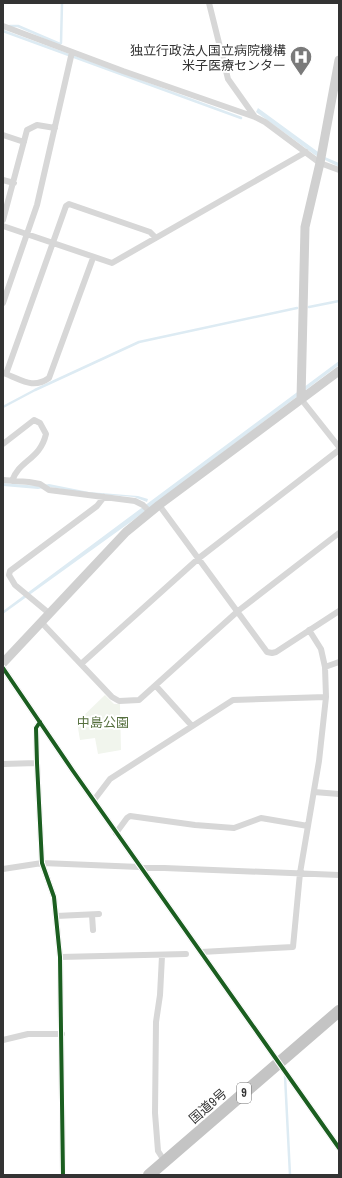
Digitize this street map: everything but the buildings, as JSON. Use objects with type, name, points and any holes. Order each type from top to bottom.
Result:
[{"type":"highway","name":"国道9号","points":[[149,1175],[339,1011]]},
{"type":"street","points":[[208,3],[228,79],[255,117]]},
{"type":"street","points":[[3,26],[255,117],[265,122],[320,163],[339,170]]},
{"type":"street","points":[[3,303],[27,234],[45,175],[72,52]]},
{"type":"street","points":[[81,664],[199,558],[339,448],[301,399],[305,227],[336,91],[339,60]]},
{"type":"street","points":[[3,220],[28,130],[30,127],[38,125],[56,128]]},
{"type":"street","points":[[3,135],[24,142]]},
{"type":"street","points":[[3,226],[93,258],[112,263],[306,152]]},
{"type":"street","points":[[3,180],[14,184]]},
{"type":"street","points":[[93,258],[49,378],[39,384],[33,384],[4,374],[66,206],[69,204],[150,232],[156,238]]},
{"type":"street","points":[[3,663],[126,532],[159,505],[339,371]]},
{"type":"street","points":[[3,444],[34,420],[38,421],[46,434],[38,453],[15,472],[12,481]]},
{"type":"street","points":[[3,480],[40,484],[46,489],[135,501],[143,505],[150,512]]},
{"type":"street","points":[[50,614],[15,585],[9,575],[11,569],[98,506],[104,497]]},
{"type":"street","points":[[159,505],[267,652],[276,652],[339,611]]},
{"type":"street","points":[[42,623],[116,700],[139,700],[238,611],[339,533]]},
{"type":"street","points":[[201,952],[293,947],[300,873],[314,792],[326,697],[325,667],[320,644],[309,630]]},
{"type":"street","points":[[325,667],[339,662]]},
{"type":"street","points":[[3,668],[116,833],[142,867],[339,1148]]},
{"type":"street","points":[[156,686],[192,726]]},
{"type":"street","points":[[94,800],[110,779],[237,699],[326,697]]},
{"type":"street","points":[[40,722],[36,728],[42,863],[54,897],[60,957],[63,1175]]},
{"type":"street","points":[[3,764],[37,763]]},
{"type":"street","points":[[314,792],[339,794]]},
{"type":"street","points":[[116,833],[130,816],[195,825],[234,828],[243,823],[254,822],[261,818],[308,826]]},
{"type":"street","points":[[3,869],[42,863],[339,875]]},
{"type":"street","points":[[56,916],[96,914],[93,930]]},
{"type":"street","points":[[60,957],[162,956],[186,954]]},
{"type":"street","points":[[162,956],[160,995],[156,1022],[155,1113],[158,1151],[165,1162]]},
{"type":"street","points":[[3,1040],[28,1034],[62,1034]]},
{"type":"green space","name":"中島公園","points":[[105,695],[114,704],[120,704],[121,750],[98,754],[95,738],[80,740],[77,722]]},
{"type":"shaded area","points":[[258,108],[325,157],[339,163],[339,167],[315,155],[256,112]]},
{"type":"shaded area","points":[[339,361],[339,365],[132,521],[3,614],[3,611]]},
{"type":"shaded area","points":[[3,483],[39,486],[49,484],[89,492],[138,496],[148,499],[147,502],[134,497],[86,493],[50,487],[38,489],[3,486]]},
{"type":"waterway","points":[[61,43],[62,3]]},
{"type":"waterway","points":[[10,26],[18,26],[60,44]]},
{"type":"waterway","points":[[3,31],[241,118]]},
{"type":"waterway","points":[[309,307],[339,301]]},
{"type":"waterway","points":[[3,407],[35,390],[139,342],[297,308]]},
{"type":"waterway","points":[[285,1076],[290,1175]]},
{"type":"cycle path","points":[[3,668],[73,771],[339,1148]]},
{"type":"cycle path","points":[[40,722],[36,728],[42,863],[54,897],[60,957],[63,1175]]},
{"type":"place","name":"独立行政法人国立病院機構 米子医療センター","points":[[301,76]]}]
